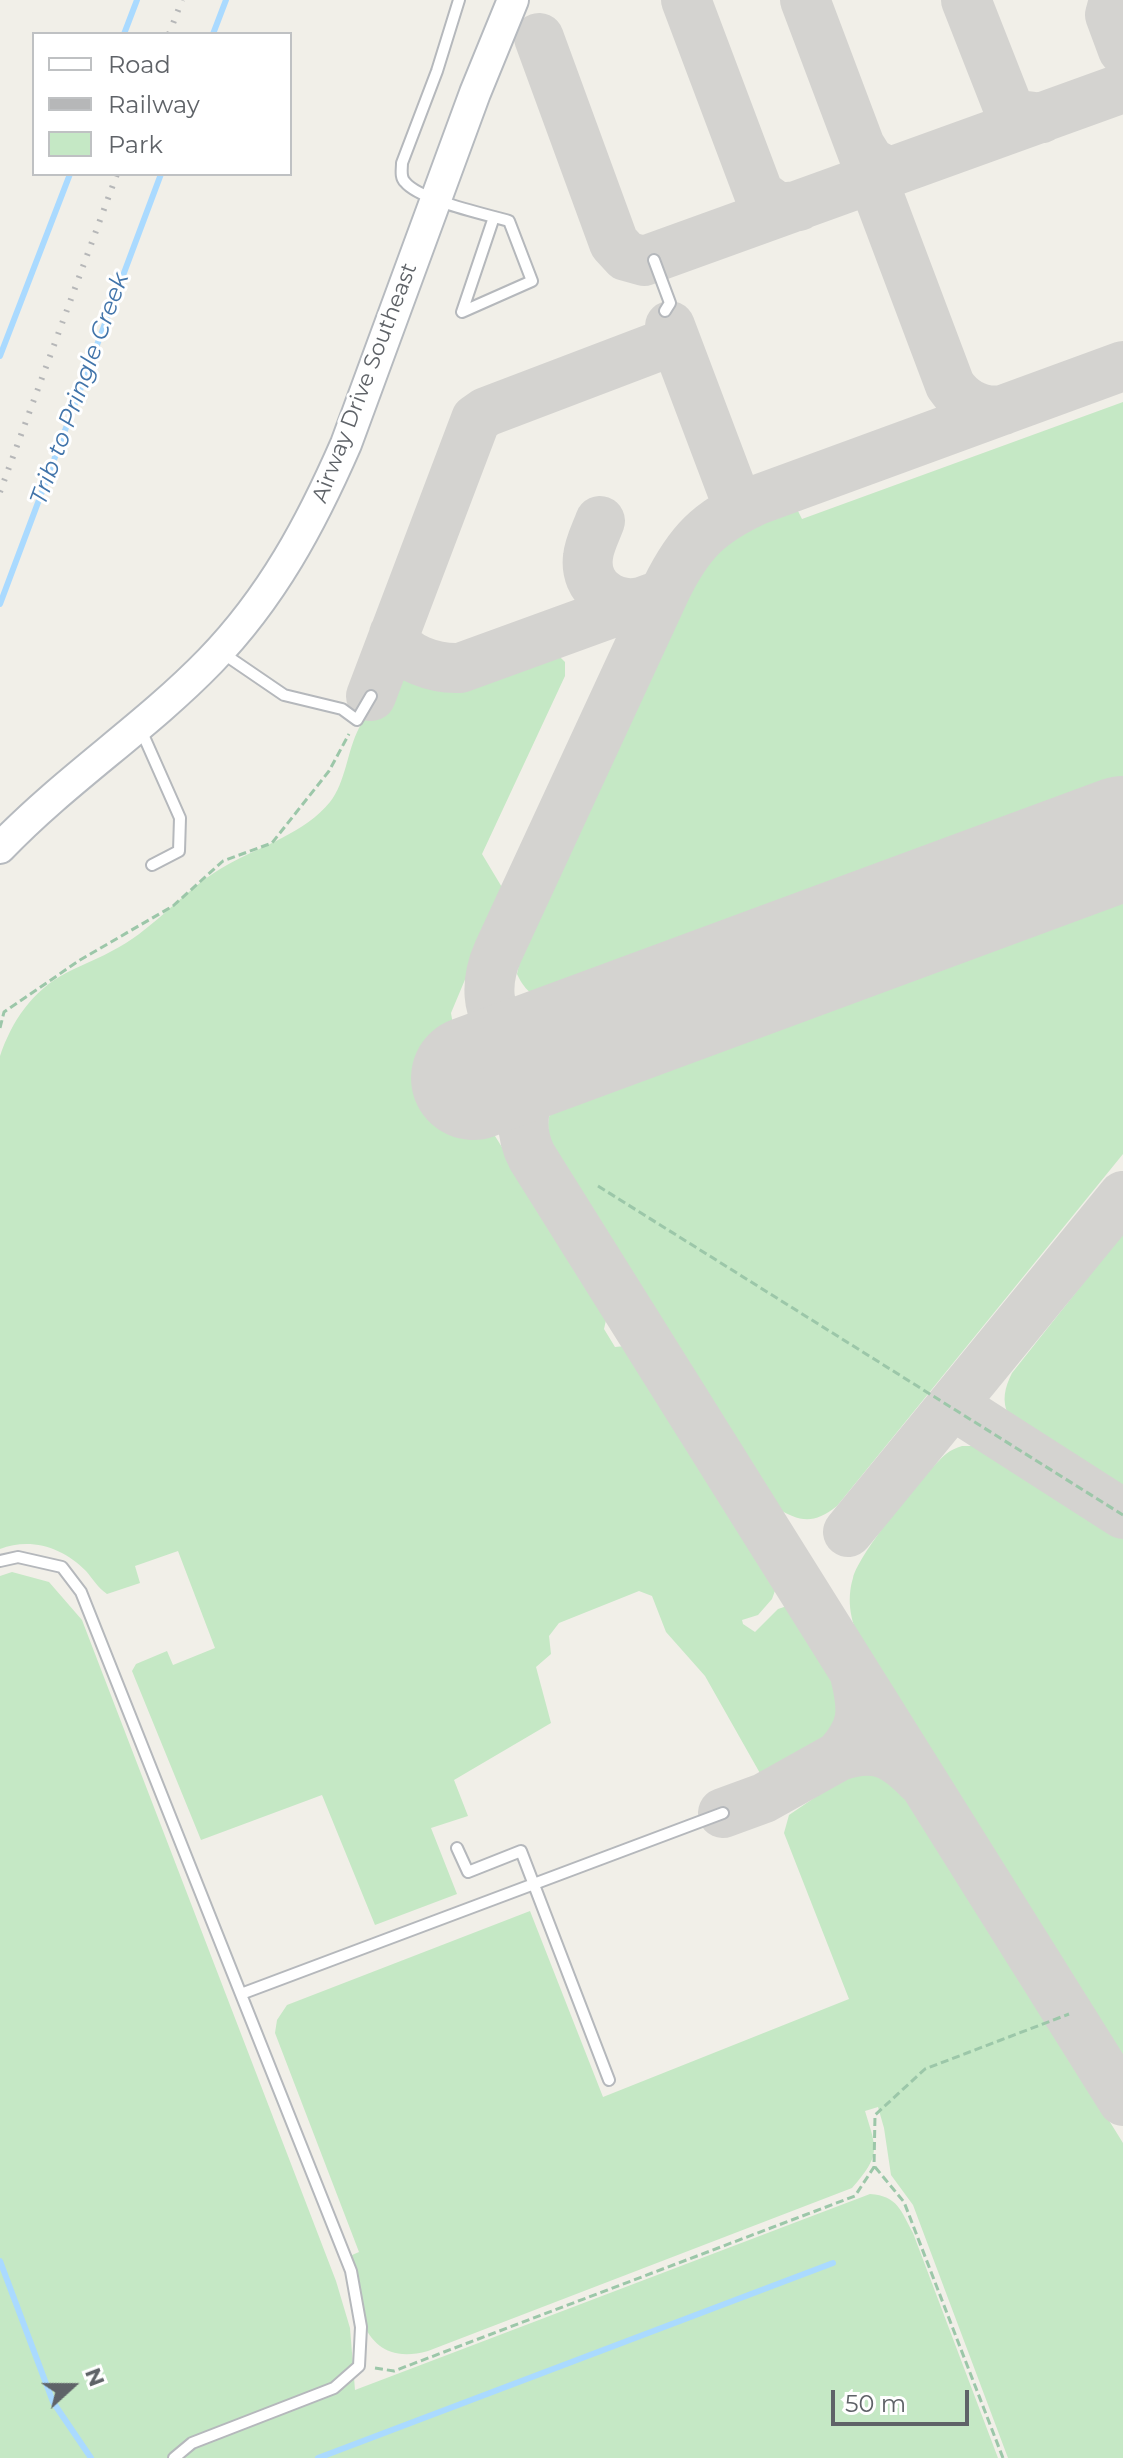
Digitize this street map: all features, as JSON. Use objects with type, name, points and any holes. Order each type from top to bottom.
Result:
[{"type":"street","name":"Airway Drive Southeast","points":[[0,848],[62,788],[138,725],[219,651],[280,575],[324,496],[346,444],[498,32],[513,0]]},
{"type":"lane","points":[[459,0],[437,71],[402,163],[401,176],[417,192],[509,221],[532,281],[462,312],[494,217]]},
{"type":"lane","points":[[654,260],[670,303],[665,311]]},
{"type":"lane","points":[[219,651],[284,695],[342,709],[357,720],[371,696]]},
{"type":"lane","points":[[138,725],[180,818],[179,851],[152,865]]},
{"type":"lane","points":[[0,1561],[18,1557],[62,1567],[81,1592],[351,2271],[361,2327],[359,2366],[334,2388],[192,2443],[174,2458]]},
{"type":"lane","points":[[241,1994],[723,1813]]},
{"type":"lane","points":[[457,1848],[468,1872],[521,1851],[609,2080]]},
{"type":"path","points":[[0,1028],[4,1012],[80,960],[173,906],[223,861],[272,843],[329,771],[357,720]]},
{"type":"path","points":[[598,1186],[1123,1515]]},
{"type":"path","points":[[359,2366],[394,2371],[855,2196],[874,2167],[875,2115],[925,2069],[1069,2014]]},
{"type":"path","points":[[874,2167],[904,2202],[1003,2458]]},
{"type":"green space","points":[[1123,402],[1123,793],[564,999],[542,998],[525,988],[517,974],[521,954],[692,585],[713,554],[748,528],[797,509],[802,519]]},
{"type":"green space","points":[[544,649],[556,653],[565,662],[565,676],[482,854],[503,889],[451,1013],[453,1025],[495,1136],[607,1316],[604,1329],[615,1347],[625,1346],[776,1588],[772,1599],[758,1615],[742,1620],[743,1624],[755,1632],[778,1609],[787,1606],[832,1678],[841,1709],[839,1719],[823,1740],[761,1775],[705,1676],[666,1632],[652,1596],[639,1591],[559,1623],[549,1636],[551,1654],[536,1667],[551,1723],[454,1780],[468,1816],[431,1828],[457,1894],[375,1925],[322,1795],[201,1840],[132,1671],[136,1664],[167,1651],[173,1665],[215,1648],[178,1551],[135,1566],[140,1583],[107,1594],[77,1563],[57,1550],[34,1544],[0,1549],[0,1056],[25,1008],[54,980],[126,943],[213,873],[295,831],[320,813],[340,785],[359,728],[379,706],[398,673],[412,666],[446,676],[478,674]]},
{"type":"green space","points":[[1123,884],[1123,1154],[837,1506],[813,1519],[784,1512],[775,1507],[561,1163],[548,1129],[551,1111],[575,1086]]},
{"type":"green space","points":[[1123,1233],[1123,1496],[1028,1436],[1009,1416],[1005,1399],[1012,1373]]},
{"type":"green space","points":[[962,1446],[986,1446],[1123,1531],[1123,2062],[862,1644],[852,1620],[851,1587],[867,1551],[923,1477],[946,1454]]},
{"type":"green space","points":[[12,1572],[49,1582],[82,1620],[336,2281],[350,2328],[355,2390],[870,2194],[893,2201],[913,2233],[998,2458],[0,2458],[0,1576]]},
{"type":"green space","points":[[858,1771],[885,1776],[906,1794],[1123,2143],[1123,2458],[1008,2458],[913,2205],[891,2175],[878,2107],[865,2111],[874,2152],[868,2168],[852,2188],[428,2351],[406,2354],[389,2351],[376,2342],[359,2314],[343,2259],[359,2252],[275,2033],[277,2020],[287,2005],[530,1911],[603,2097],[849,1999],[784,1833],[789,1815]]},
{"type":"waterway","name":"Trib to Pringle Creek","points":[[125,32],[137,0]]},
{"type":"waterway","name":"Trib to Pringle Creek","points":[[214,32],[226,0]]},
{"type":"waterway","name":"Trib to Pringle Creek","points":[[0,356],[69,176]]},
{"type":"waterway","name":"Trib to Pringle Creek","points":[[0,604],[160,176]]},
{"type":"waterway","points":[[0,2261],[53,2402],[91,2458]]},
{"type":"waterway","points":[[318,2458],[833,2263]]},
{"type":"taxiway","points":[[686,0],[759,194],[778,208],[799,206]]},
{"type":"taxiway","points":[[805,0],[860,146],[870,162],[881,168]]},
{"type":"taxiway","points":[[966,0],[1008,107],[1019,115],[1042,118]]},
{"type":"taxiway","points":[[1114,0],[1110,15],[1123,50]]},
{"type":"taxiway","points":[[539,38],[614,243],[626,256],[644,261],[1123,88]]},
{"type":"taxiway","points":[[860,146],[950,385],[972,405],[987,410],[1003,410]]},
{"type":"taxiway","points":[[670,326],[733,493],[745,501],[757,500]]},
{"type":"taxiway","points":[[371,696],[476,419],[486,412],[662,345],[674,347],[681,355]]},
{"type":"taxiway","points":[[1123,366],[757,500],[713,525],[702,535],[683,558],[666,589],[498,952],[490,984],[491,1006],[502,1026],[512,1033],[554,1048],[532,1087],[524,1114],[523,1128],[532,1157],[1123,2101]]},
{"type":"taxiway","points":[[600,521],[589,552],[591,578],[611,599],[641,602]]},
{"type":"taxiway","points":[[394,634],[403,650],[420,661],[460,668],[658,596],[666,589]]},
{"type":"taxiway","points":[[848,1532],[1123,1196]]},
{"type":"taxiway","points":[[953,1405],[1123,1514]]},
{"type":"taxiway","points":[[855,1675],[860,1718],[853,1737],[839,1756],[864,1751],[884,1753],[902,1763],[920,1780]]},
{"type":"taxiway","points":[[723,1813],[764,1798],[839,1756]]},
{"type":"runway","points":[[473,1078],[1123,838]]},
{"type":"railway","points":[[170,32],[182,0]]},
{"type":"railway","points":[[0,492],[116,176]]}]
